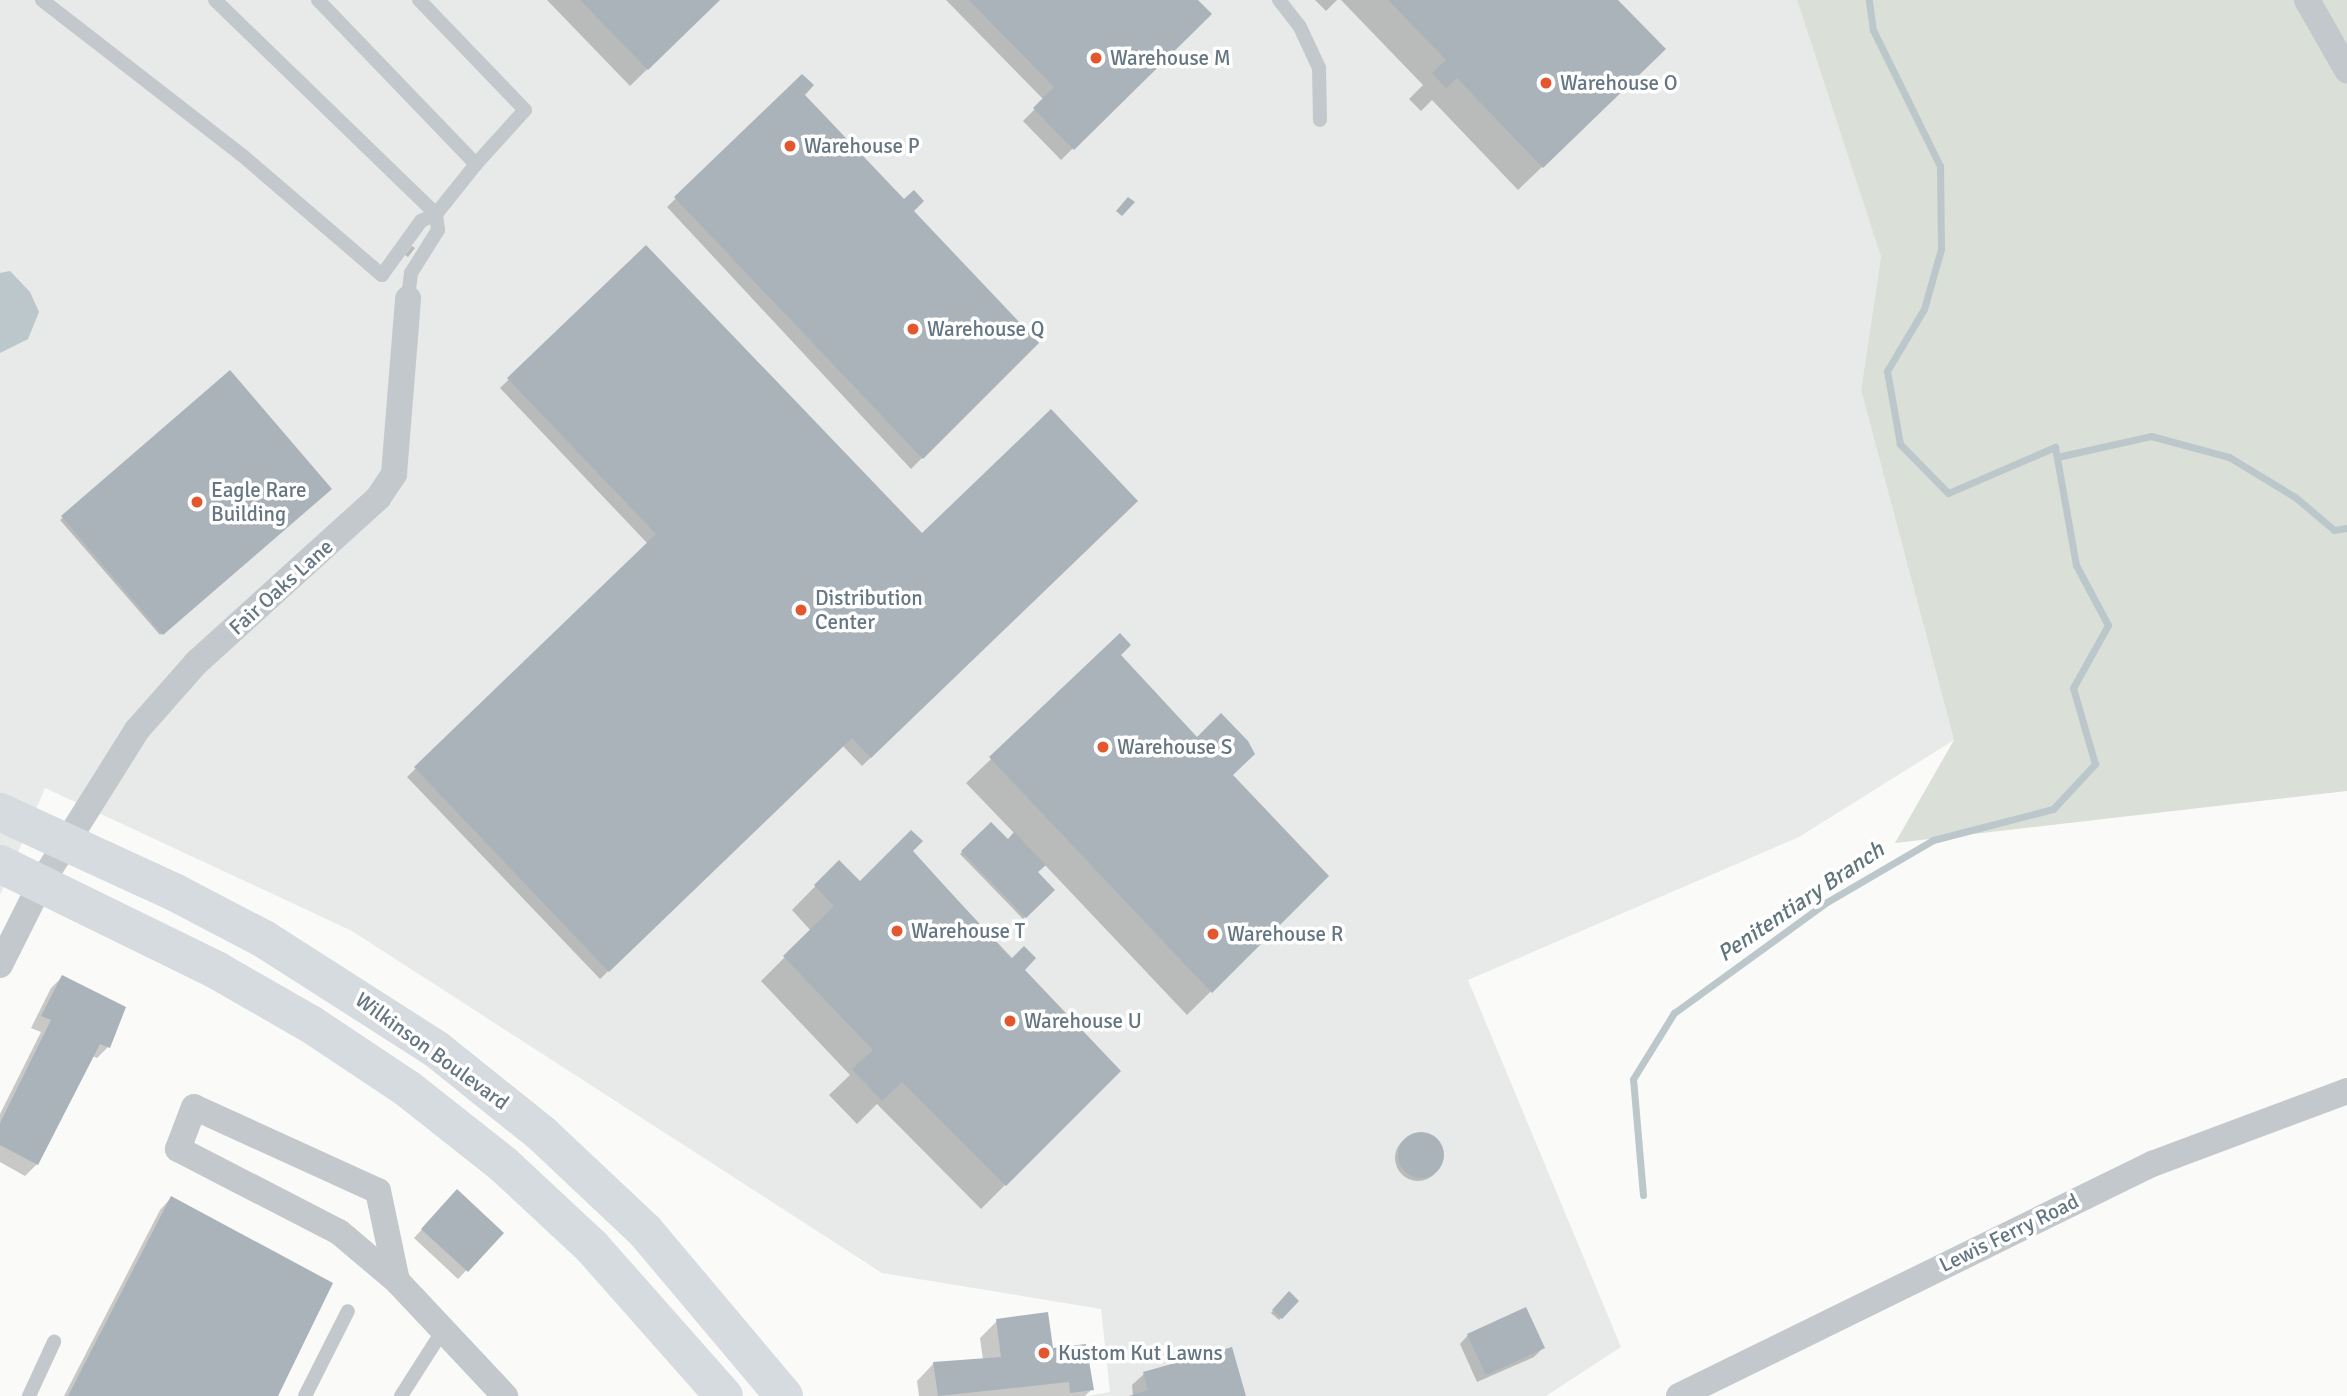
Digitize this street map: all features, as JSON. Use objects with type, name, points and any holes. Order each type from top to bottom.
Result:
[{"type":"highway","name":"Wilkinson Boulevard","points":[[0,812],[176,893],[297,958],[366,1000],[471,1076],[577,1165],[645,1231],[784,1396]]},
{"type":"highway","points":[[0,864],[265,997],[447,1118],[592,1247],[724,1396]]},
{"type":"street","points":[[2307,0],[2347,70]]},
{"type":"street","name":"Fair Oaks Lane","points":[[0,965],[41,883],[69,844],[120,752],[177,684],[378,498],[394,474],[408,299]]},
{"type":"street","name":"Lewis Ferry Road","points":[[1679,1396],[2152,1164],[2347,1091]]},
{"type":"street","points":[[397,1281],[378,1191],[194,1107],[178,1149],[339,1233],[397,1281],[505,1396]]},
{"type":"lane","points":[[42,0],[243,156],[382,275],[421,221],[436,214],[476,164],[525,110],[419,0]]},
{"type":"lane","points":[[215,0],[436,214],[438,230],[411,273],[408,299]]},
{"type":"lane","points":[[317,0],[476,164]]},
{"type":"lane","points":[[1279,0],[1300,27],[1319,68],[1320,120]]},
{"type":"lane","points":[[305,1396],[348,1311]]},
{"type":"lane","points":[[401,1396],[443,1330]]},
{"type":"lane","points":[[29,1396],[54,1342]]},
{"type":"shaded area","points":[[0,0],[1797,0],[1881,257],[1861,390],[1954,740],[1799,837],[1468,980],[1621,1347],[1546,1396],[1087,1396],[1110,1392],[1101,1309],[882,1273],[352,931],[45,788],[0,895]]},
{"type":"shaded area","points":[[1797,0],[2347,0],[2347,791],[1895,843],[1954,740],[1861,390],[1881,257]]},
{"type":"shaded area","points":[[10,271],[30,292],[39,312],[28,339],[0,353],[0,273]]},
{"type":"building","points":[[580,0],[720,0],[648,70]]},
{"type":"building","name":"Warehouse M","points":[[969,0],[1198,0],[1212,14],[1074,150],[1033,108],[1054,87]]},
{"type":"building","name":"Warehouse O","points":[[1388,0],[1618,0],[1666,49],[1543,168],[1457,78],[1446,88],[1432,73],[1446,60]]},
{"type":"building","points":[[802,74],[814,85],[805,95],[904,199],[914,190],[924,201],[914,211],[1039,343],[923,459],[674,197]]},
{"type":"building","points":[[1128,197],[1135,202],[1122,216],[1116,211]]},
{"type":"building","name":"Distribution Center","points":[[646,245],[922,533],[1051,409],[1138,501],[871,758],[852,738],[609,972],[414,767],[656,534],[507,378]]},
{"type":"building","name":"Eagle Rare Building","points":[[230,370],[332,489],[163,635],[61,516]]},
{"type":"building","points":[[1120,633],[1131,645],[1121,655],[1197,737],[1221,713],[1248,741],[1255,754],[1233,775],[1329,876],[1212,993],[989,757]]},
{"type":"building","points":[[991,822],[1008,839],[1014,832],[1046,865],[1038,872],[1055,890],[1026,918],[961,851]]},
{"type":"building","points":[[911,830],[923,841],[913,851],[1011,959],[1024,946],[1036,958],[1025,970],[1121,1071],[1006,1186],[902,1082],[882,1101],[852,1069],[873,1050],[783,956],[834,906],[814,885],[839,860],[860,881]]},
{"type":"building","points":[[62,975],[126,1007],[110,1048],[100,1044],[38,1165],[0,1145],[0,1123],[51,1020],[41,1016]]},
{"type":"building","points":[[1421,1132],[1437,1139],[1444,1155],[1437,1171],[1421,1178],[1405,1171],[1398,1155],[1405,1139]]},
{"type":"building","points":[[457,1189],[504,1233],[468,1272],[421,1229]]},
{"type":"building","points":[[171,1196],[333,1283],[278,1396],[68,1396]]},
{"type":"building","points":[[1289,1291],[1299,1301],[1282,1319],[1272,1310]]},
{"type":"building","points":[[1526,1307],[1545,1348],[1486,1375],[1467,1334]]},
{"type":"building","name":"Kustom Kut Lawns","points":[[1048,1312],[1053,1348],[1086,1344],[1094,1390],[1070,1393],[1069,1382],[938,1396],[933,1362],[1001,1357],[996,1319]]},
{"type":"building","points":[[1232,1347],[1246,1396],[1129,1396],[1148,1390],[1143,1372]]},
{"type":"waterway","name":"Penitentiary Branch","points":[[1643,1195],[1633,1079],[1674,1013],[1827,902],[1933,840],[2053,809],[2095,764],[2073,688],[2108,625],[2076,565],[2055,447],[1948,493],[1900,444],[1887,371],[1924,309],[1941,249],[1940,166],[1873,30],[1869,0]]},
{"type":"waterway","points":[[2057,457],[2151,436],[2229,457],[2295,497],[2334,530],[2347,528]]},
{"type":"place","name":"Warehouse M","points":[[1096,58]]},
{"type":"place","name":"Warehouse O","points":[[1546,83]]},
{"type":"place","name":"Warehouse P","points":[[790,146]]},
{"type":"place","name":"Warehouse Q","points":[[913,329]]},
{"type":"place","name":"Eagle Rare Building","points":[[197,502]]},
{"type":"place","name":"Distribution Center","points":[[801,610]]},
{"type":"place","name":"Warehouse S","points":[[1103,747]]},
{"type":"place","name":"Warehouse T","points":[[897,931]]},
{"type":"place","name":"Warehouse R","points":[[1213,934]]},
{"type":"place","name":"Warehouse U","points":[[1010,1021]]},
{"type":"place","name":"Kustom Kut Lawns","points":[[1044,1353]]}]
